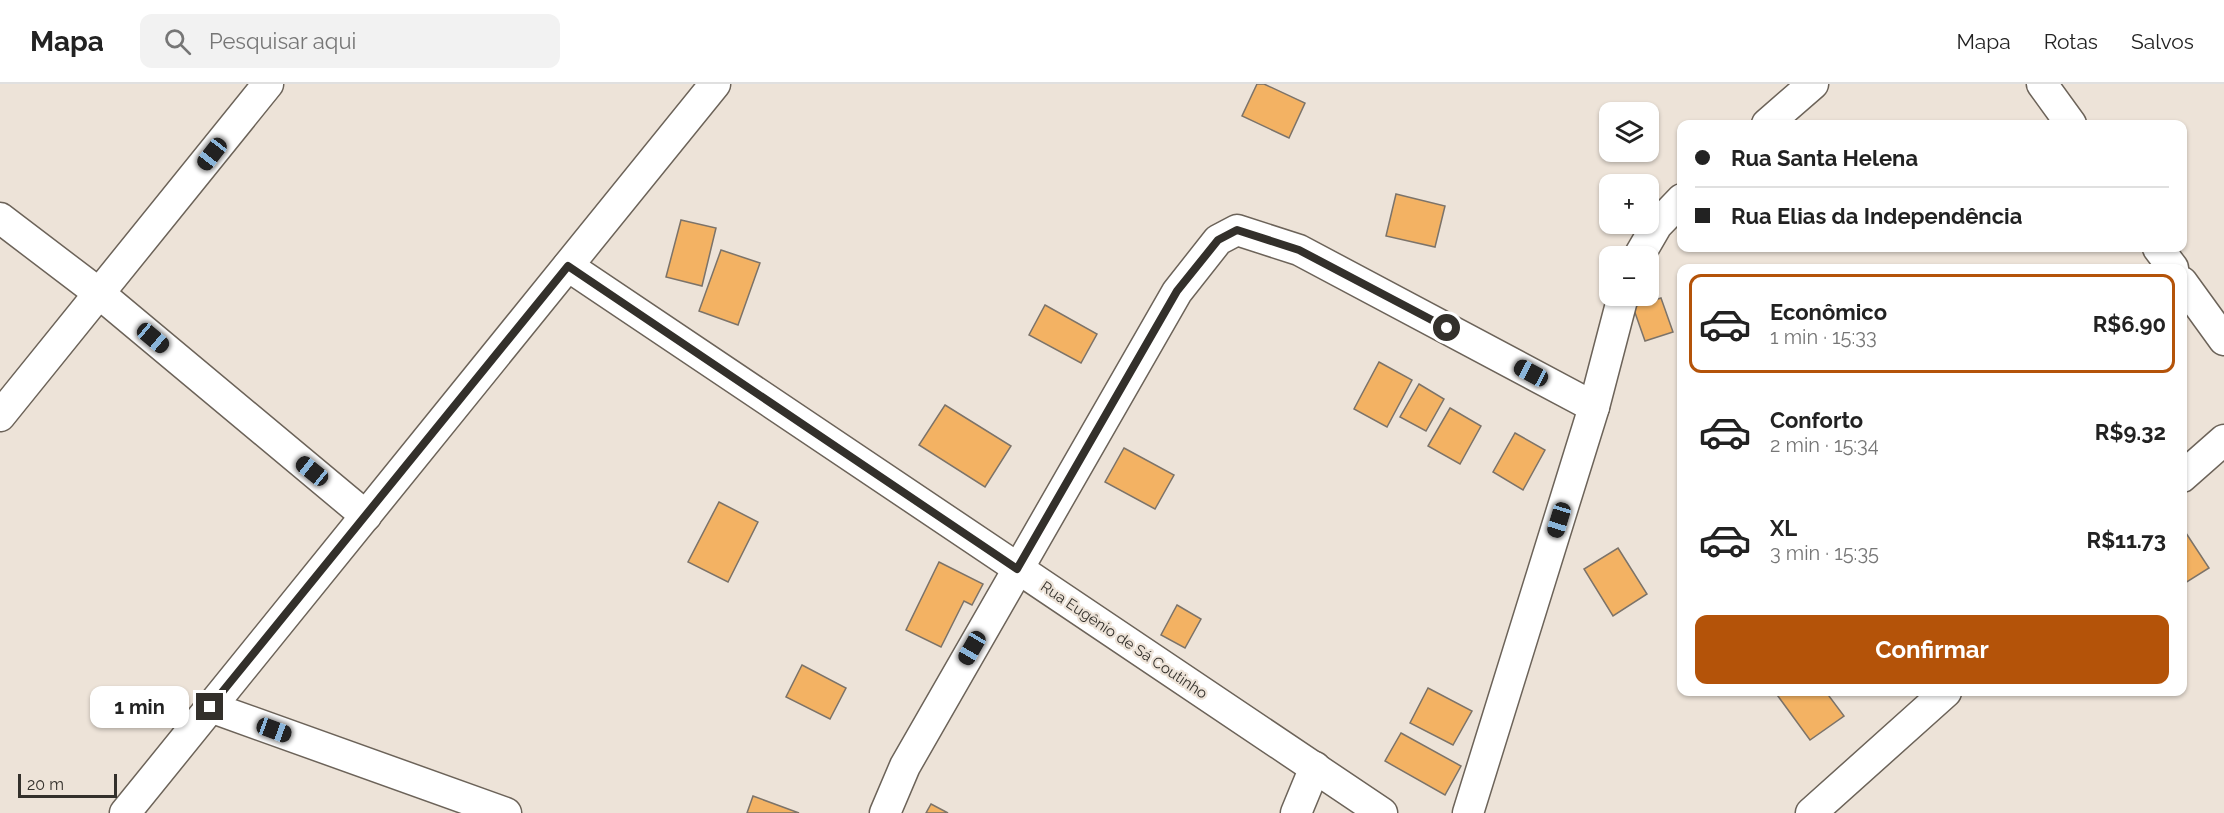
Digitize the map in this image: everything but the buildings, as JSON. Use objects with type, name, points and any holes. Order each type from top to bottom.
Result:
[{"type":"street","points":[[0,416],[268,84]]},
{"type":"street","points":[[124,813],[715,84]]},
{"type":"street","points":[[1772,120],[1813,84]]},
{"type":"street","points":[[2042,84],[2068,120]]},
{"type":"street","points":[[1645,246],[1657,225],[1677,204]]},
{"type":"street","points":[[0,218],[100,294],[366,516]]},
{"type":"street","points":[[885,813],[905,766],[1177,291],[1218,240],[1237,230],[1299,250],[1594,407]]},
{"type":"street","name":"Rua Eugênio de Sá Coutinho","points":[[568,266],[1382,813]]},
{"type":"street","points":[[2187,289],[2224,340]]},
{"type":"street","points":[[1468,813],[1594,407],[1620,306]]},
{"type":"street","points":[[2187,473],[2224,440]]},
{"type":"street","points":[[1812,813],[1942,696]]},
{"type":"street","points":[[210,707],[506,813]]},
{"type":"street","points":[[1296,813],[1316,767]]},
{"type":"route","points":[[210,707],[568,266],[1017,569],[1177,291],[1218,240],[1237,230],[1299,250],[1447,328]]}]
